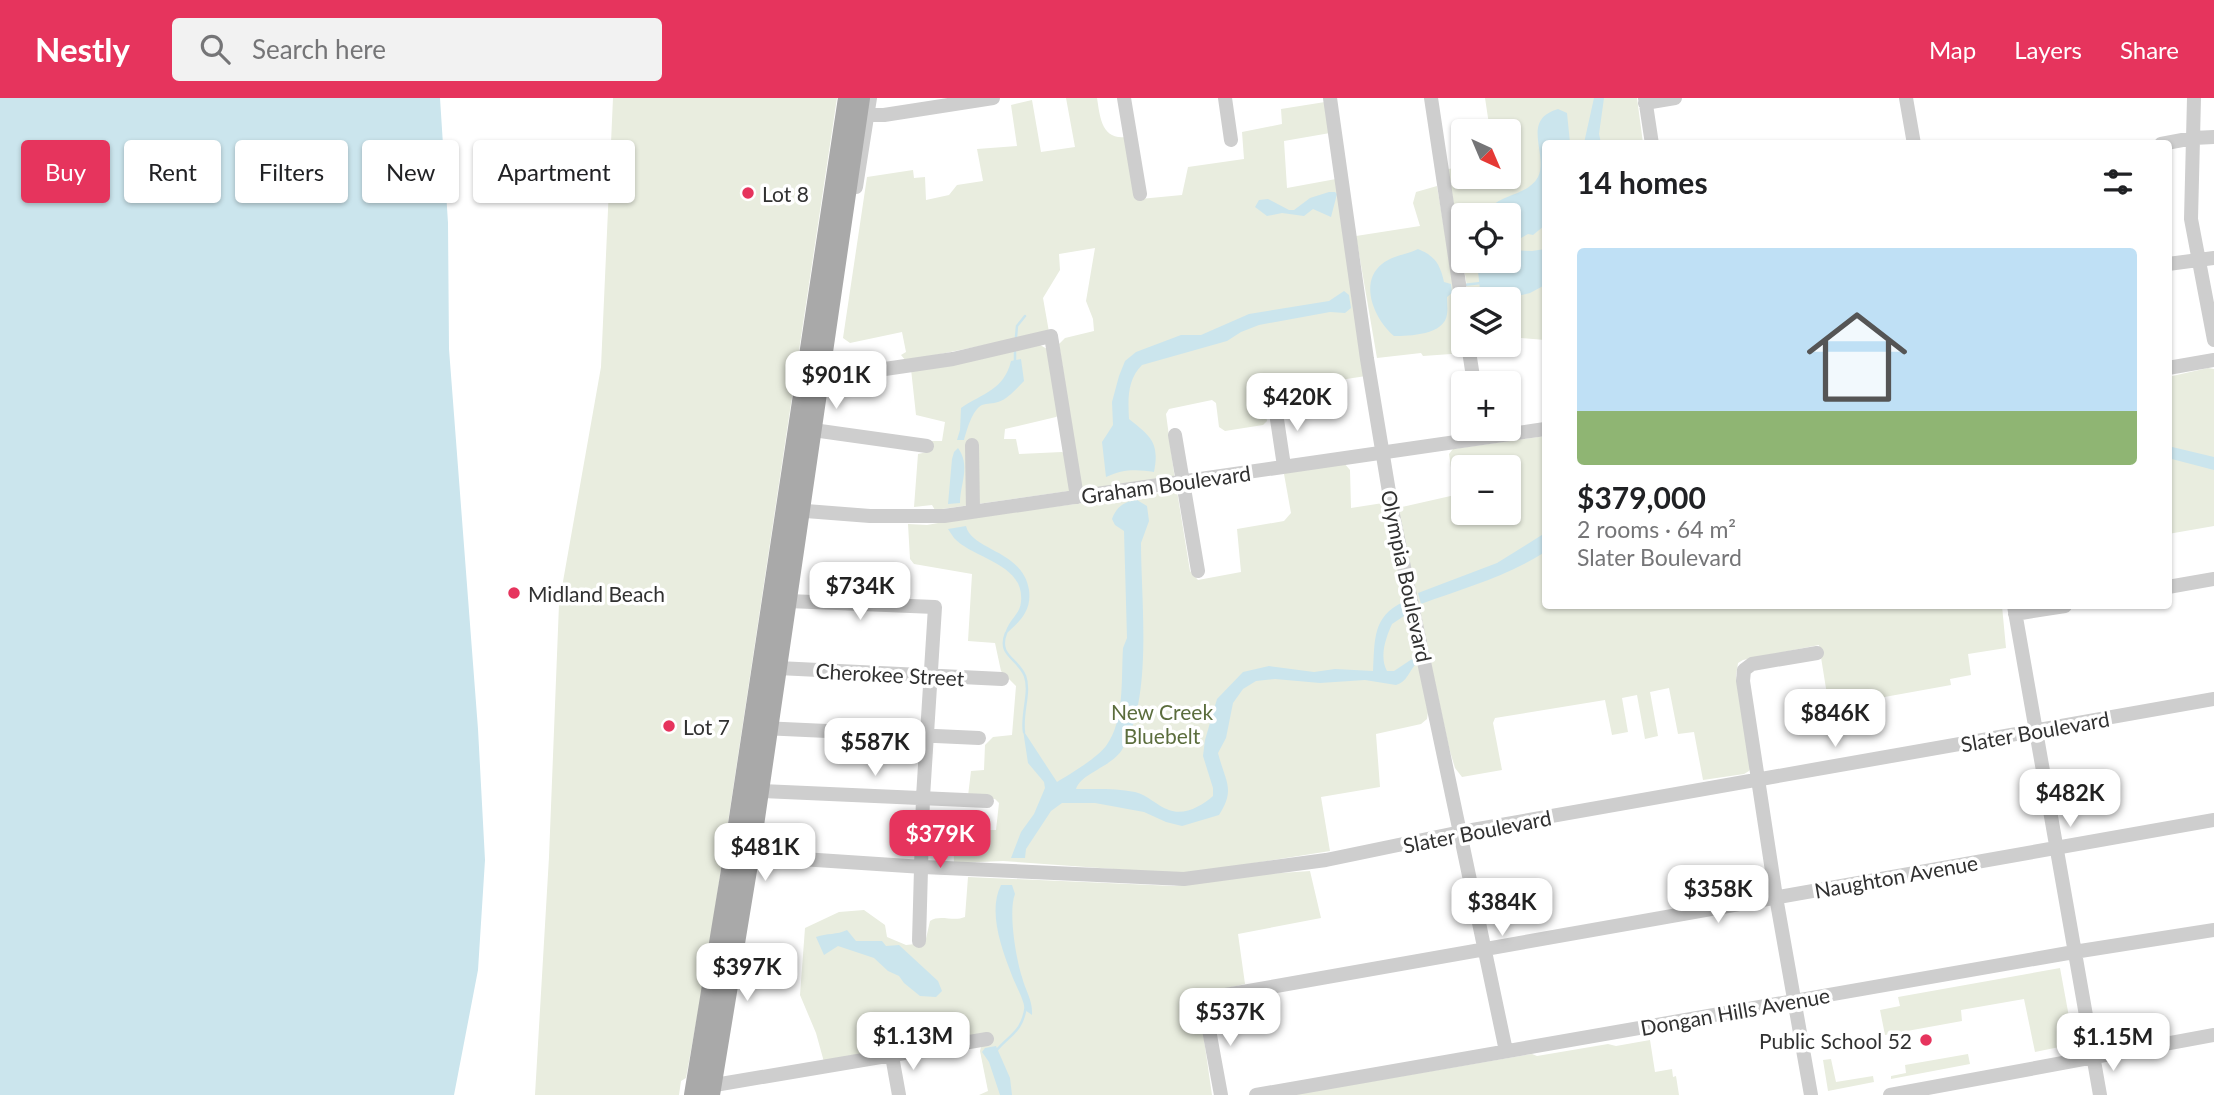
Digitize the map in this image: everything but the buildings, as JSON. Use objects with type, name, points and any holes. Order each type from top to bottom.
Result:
[{"type":"main road","points":[[741,855],[760,791],[760,728],[778,668],[788,601],[793,510],[813,430],[811,375],[846,203],[856,108]]},
{"type":"main road","points":[[703,1091],[741,855],[811,375],[856,108]]},
{"type":"street","points":[[856,108],[870,98]]},
{"type":"street","points":[[856,108],[993,98]]},
{"type":"street","points":[[1124,98],[1140,194]]},
{"type":"street","points":[[1225,98],[1231,140]]},
{"type":"street","name":"Olympia Boulevard","points":[[1329,98],[1392,510],[1506,1051]]},
{"type":"street","points":[[1431,98],[1460,287]]},
{"type":"street","points":[[1651,140],[1645,101],[1675,98]]},
{"type":"street","points":[[1906,98],[1913,140]]},
{"type":"street","points":[[2194,98],[2191,219],[2214,340]]},
{"type":"street","points":[[2172,142],[2214,137]]},
{"type":"street","points":[[2172,263],[2214,258]]},
{"type":"street","points":[[811,375],[953,359],[1051,336],[1077,497]]},
{"type":"street","points":[[2172,367],[2214,360]]},
{"type":"street","points":[[1275,406],[1284,466]]},
{"type":"street","name":"Graham Boulevard","points":[[1521,431],[1542,429]]},
{"type":"street","points":[[813,430],[927,446]]},
{"type":"street","points":[[1175,435],[1198,571]]},
{"type":"street","name":"Graham Boulevard","points":[[793,510],[870,516],[944,516],[1382,452],[1451,439]]},
{"type":"street","points":[[972,445],[973,511]]},
{"type":"street","points":[[2172,586],[2214,579]]},
{"type":"street","points":[[788,601],[934,607],[923,797],[919,941]]},
{"type":"street","points":[[2015,610],[2100,1095]]},
{"type":"street","points":[[1811,1095],[1742,681],[1744,670],[1752,664],[1817,653]]},
{"type":"street","name":"Cherokee Street","points":[[778,668],[1002,679]]},
{"type":"street","name":"Slater Boulevard","points":[[741,855],[923,867],[1184,879],[1326,860],[1461,832],[2214,699]]},
{"type":"street","points":[[760,728],[979,738]]},
{"type":"street","points":[[760,791],[987,800]]},
{"type":"street","name":"Naughton Avenue","points":[[1221,1095],[1205,1008],[1208,1001],[1214,997],[2214,820]]},
{"type":"street","name":"Dongan Hills Avenue","points":[[1256,1095],[2214,930]]},
{"type":"street","points":[[1890,1095],[2214,1035]]},
{"type":"street","points":[[703,1091],[746,1080],[986,1039]]},
{"type":"street","points":[[892,1056],[899,1095]]},
{"type":"street","points":[[746,1080],[749,1095]]},
{"type":"green space","name":"Midland Beach","points":[[613,98],[837,98],[707,962],[686,1078],[681,1081],[679,1095],[535,1095],[549,857],[559,604],[601,367],[608,203],[635,203],[635,140],[611,140]]},
{"type":"green space","points":[[1066,98],[1097,98],[1101,119],[1107,131],[1111,135],[1126,137],[1140,199],[1182,195],[1188,167],[1244,159],[1242,132],[1282,124],[1281,109],[1325,102],[1330,133],[1284,141],[1287,188],[1336,179],[1366,376],[1269,391],[1264,404],[1267,421],[1263,425],[1225,431],[1219,427],[1216,403],[1212,400],[1169,409],[1166,414],[1175,480],[1082,491],[1059,344],[1065,338],[1094,331],[1093,319],[1086,301],[1095,248],[1059,254],[1060,270],[1043,298],[1049,332],[906,361],[901,355],[906,352],[902,332],[850,343],[843,338],[867,177],[913,170],[914,178],[925,177],[926,200],[949,195],[957,185],[983,181],[977,149],[1017,146],[1011,105],[1032,100],[1041,152],[1075,147]]},
{"type":"green space","points":[[1485,98],[1637,98],[1643,140],[1542,140],[1542,340],[1521,338],[1521,287],[1467,287],[1465,273],[1521,273],[1521,203],[1453,203],[1451,189],[1521,189],[1521,119],[1488,119]]},
{"type":"green space","points":[[1437,186],[1454,287],[1451,287],[1451,354],[1423,356],[1421,353],[1377,358],[1356,236],[1420,226],[1413,203],[1416,192]]},
{"type":"green space","points":[[1040,345],[1049,350],[1060,414],[1005,429],[1004,439],[1016,439],[1019,454],[1062,452],[1067,455],[1071,488],[1069,491],[935,510],[932,505],[914,507],[918,454],[927,452],[929,441],[942,441],[945,422],[916,415],[911,369]]},
{"type":"green space","points":[[2214,369],[2214,526],[2172,533],[2172,376]]},
{"type":"green space","points":[[1542,436],[1542,609],[2002,609],[2006,648],[1968,654],[1971,675],[1950,679],[1951,685],[1829,707],[1819,645],[1743,660],[1738,663],[1736,676],[1751,767],[1744,774],[1703,780],[1694,732],[1678,734],[1669,688],[1650,692],[1658,736],[1645,739],[1637,695],[1622,698],[1628,732],[1612,735],[1605,700],[1495,718],[1493,723],[1502,770],[1462,777],[1455,768],[1449,748],[1399,515],[1402,507],[1451,496],[1451,525],[1521,525],[1521,455],[1451,455],[1451,468],[1449,454],[1453,449]]},
{"type":"green space","name":"New Creek Bluebelt","points":[[1344,463],[1350,470],[1351,508],[1383,503],[1385,507],[1428,712],[1427,719],[1421,724],[1376,734],[1380,787],[1321,797],[1330,851],[1184,874],[1003,861],[954,863],[953,832],[996,830],[999,803],[995,799],[968,796],[971,771],[984,770],[985,745],[993,737],[1012,735],[1016,686],[1001,671],[995,643],[968,641],[972,574],[914,564],[910,559],[908,524],[927,525],[1177,491],[1190,571],[1198,580],[1241,572],[1237,529],[1284,521],[1291,513],[1284,474],[1290,469]]},
{"type":"green space","points":[[1310,871],[1321,918],[1238,934],[1245,984],[1201,994],[1198,998],[1212,1095],[979,1095],[988,1091],[980,1051],[984,1034],[824,1062],[816,1033],[800,995],[805,928],[839,912],[864,910],[885,925],[887,937],[906,945],[925,943],[930,921],[965,917],[968,877],[1174,886]]},
{"type":"green space","points":[[2060,968],[2074,1044],[2035,1052],[2024,999],[1961,1010],[1962,1021],[1885,1035],[1880,1010],[1900,1006],[1898,997]]},
{"type":"green space","points":[[1650,1040],[1655,1072],[1672,1069],[1679,1095],[1291,1095],[1532,1054],[1537,1056]]},
{"type":"green space","points":[[1968,1054],[1970,1064],[1891,1079],[1891,1076],[1906,1073],[1905,1065]]},
{"type":"green space","points":[[1831,1059],[1836,1082],[1873,1076],[1874,1082],[1828,1091],[1823,1060]]},
{"type":"water","points":[[0,98],[440,98],[443,140],[362,140],[362,203],[447,203],[449,349],[478,729],[485,860],[478,970],[454,1095],[0,1095]]},
{"type":"water","points":[[1594,98],[1604,98],[1600,140],[1585,140]]},
{"type":"water","points":[[1558,109],[1567,113],[1570,140],[1542,140],[1542,228],[1533,235],[1528,234],[1521,238],[1521,203],[1496,203],[1522,191],[1538,177],[1540,121]]},
{"type":"water","points":[[1329,192],[1337,194],[1331,217],[1313,209],[1304,216],[1282,213],[1267,216],[1255,207],[1259,200],[1268,199],[1294,210],[1310,198]]},
{"type":"water","points":[[1418,249],[1433,258],[1441,270],[1444,282],[1451,284],[1451,294],[1447,297],[1447,314],[1440,326],[1417,335],[1394,336],[1381,321],[1372,301],[1371,281],[1382,264]]},
{"type":"water","points":[[1542,249],[1542,287],[1521,295],[1521,287],[1480,287],[1478,273],[1521,273],[1521,251]]},
{"type":"water","points":[[1344,291],[1349,295],[1351,308],[1345,313],[1330,312],[1259,325],[1227,341],[1142,365],[1131,383],[1129,419],[1152,441],[1156,453],[1154,472],[1130,470],[1106,477],[1102,442],[1113,425],[1112,402],[1119,376],[1125,361],[1136,352],[1181,335],[1201,335],[1249,314],[1329,301]]},
{"type":"water","points":[[1021,359],[1024,381],[1005,398],[978,408],[970,421],[964,440],[957,440],[961,408],[998,385],[1008,371],[1011,361]]},
{"type":"water","points":[[2172,447],[2214,457],[2214,470],[2172,459]]},
{"type":"water","points":[[958,448],[964,462],[960,503],[948,504],[952,459]]},
{"type":"water","points":[[1137,500],[1147,506],[1149,521],[1141,543],[1143,648],[1138,703],[1132,727],[1118,755],[1084,778],[1076,789],[1135,792],[1175,812],[1198,806],[1213,796],[1203,756],[1217,699],[1243,672],[1269,666],[1314,672],[1335,669],[1373,671],[1375,640],[1380,622],[1403,602],[1407,614],[1392,624],[1384,647],[1385,665],[1387,671],[1394,671],[1412,659],[1416,664],[1405,679],[1396,685],[1365,680],[1320,683],[1275,679],[1256,681],[1243,689],[1233,703],[1226,738],[1218,753],[1228,785],[1227,798],[1219,815],[1182,826],[1144,812],[1095,803],[1062,803],[1051,811],[1026,849],[1025,858],[1011,858],[1021,832],[1034,814],[1045,788],[1044,782],[1028,763],[1023,730],[1057,782],[1102,751],[1112,736],[1121,699],[1123,648],[1127,638],[1124,531],[1115,525],[1112,519],[1121,505]]},
{"type":"water","points":[[966,526],[978,541],[1008,559],[1025,577],[1029,590],[1026,610],[1020,621],[1005,635],[1020,607],[1020,589],[1007,570],[962,545],[948,529]]},
{"type":"water","points":[[1542,535],[1542,554],[1530,561],[1421,604],[1418,593],[1497,563]]},
{"type":"water","points":[[1001,885],[1012,885],[1015,894],[1012,912],[1015,947],[1032,1015],[1025,1010],[997,929],[997,895]]},
{"type":"water","points":[[847,930],[856,941],[882,941],[886,946],[899,945],[938,981],[942,991],[936,997],[920,996],[874,958],[838,946],[824,955],[816,937]]},
{"type":"water","points":[[996,1046],[1010,1078],[1012,1095],[1000,1095],[989,1062],[982,1052],[985,1048]]},
{"type":"waterway","points":[[1463,285],[1481,283]]},
{"type":"waterway","points":[[1016,337],[1017,326],[1025,316]]},
{"type":"waterway","points":[[1015,352],[1015,362]]},
{"type":"waterway","points":[[1006,633],[1006,652],[1022,670],[1027,682],[1024,732]]},
{"type":"waterway","points":[[996,1051],[1018,1028],[1026,1006]]},
{"type":"place","name":"Lot 8","points":[[748,193]]},
{"type":"place","name":"Midland Beach","points":[[514,593]]},
{"type":"place","name":"Lot 7","points":[[669,726]]},
{"type":"place","name":"Public School 52","points":[[1926,1040]]}]
